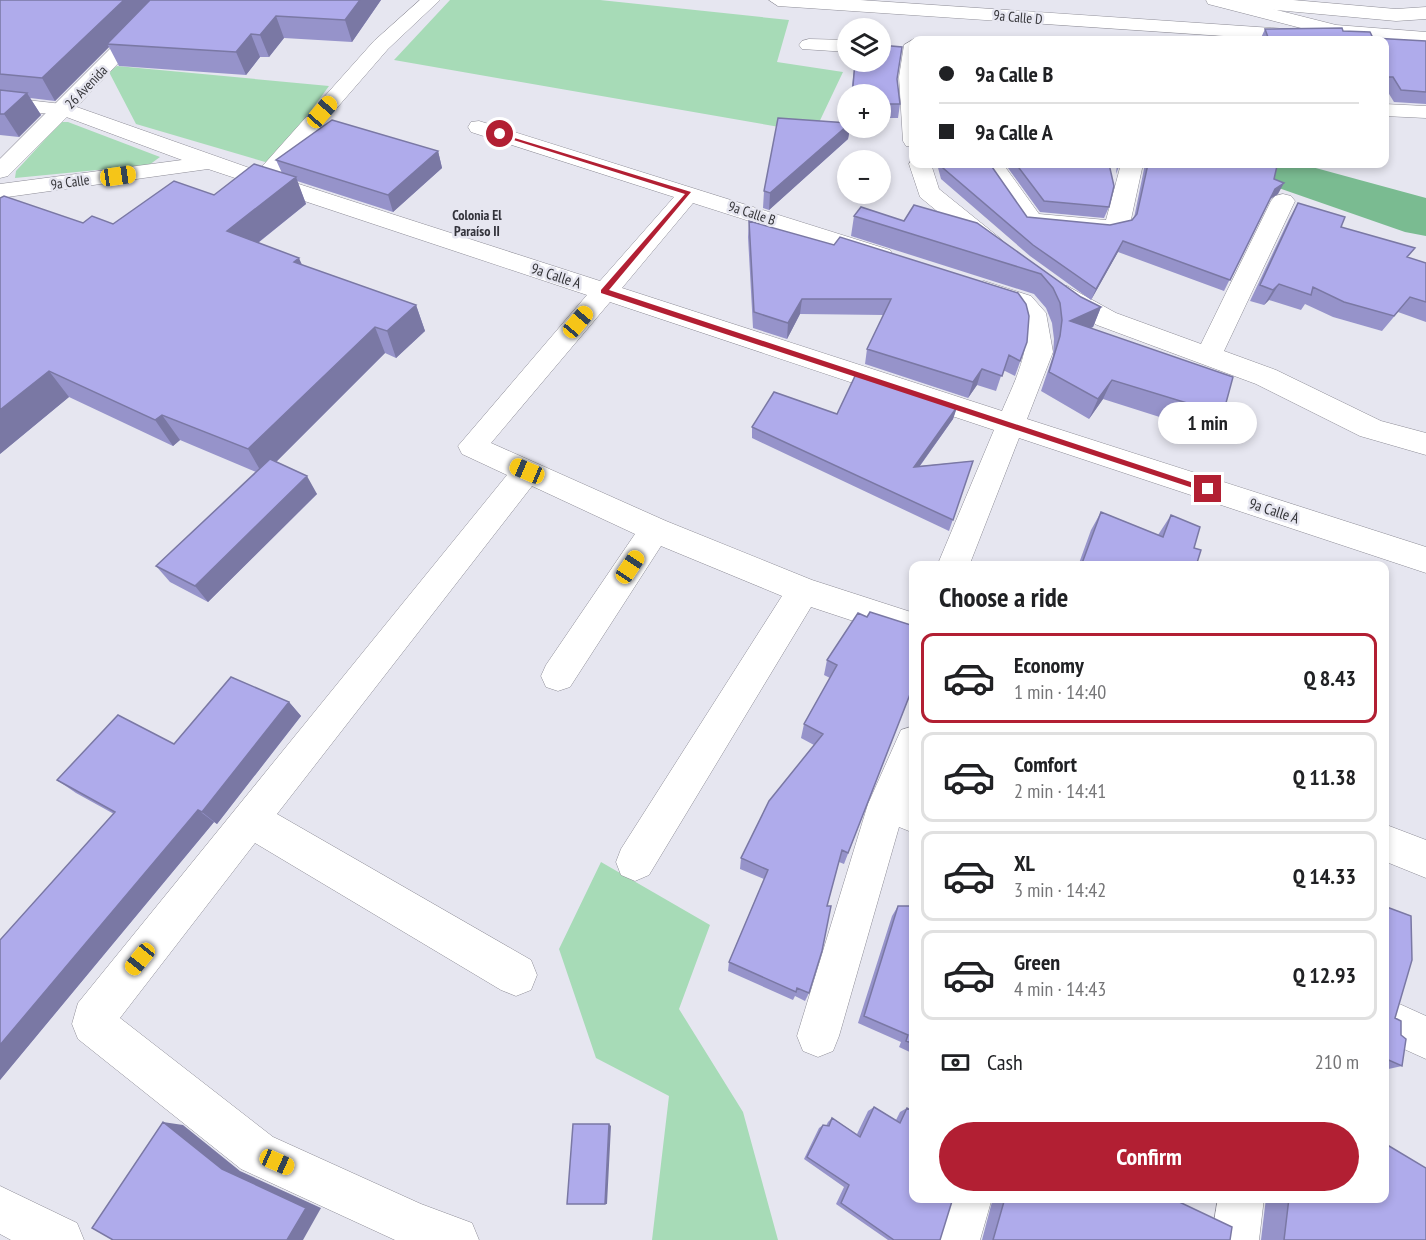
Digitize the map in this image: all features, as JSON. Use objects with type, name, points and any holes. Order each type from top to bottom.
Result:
[{"type":"street","name":"26 Avenida","points":[[0,171],[64,109],[169,0]]},
{"type":"street","points":[[263,179],[381,45],[430,0]]},
{"type":"street","name":"9a Calle D","points":[[778,0],[940,5],[1079,31],[1287,35],[1336,32]]},
{"type":"street","points":[[1072,0],[1079,31]]},
{"type":"street","points":[[1215,0],[1336,32],[1426,38]]},
{"type":"street","points":[[1232,0],[1396,15],[1426,13]]},
{"type":"street","points":[[915,36],[940,5]]},
{"type":"street","points":[[809,45],[837,46]]},
{"type":"street","points":[[908,45],[909,77]]},
{"type":"street","name":"9a Calle A","points":[[0,103],[64,109],[212,163],[1426,560]]},
{"type":"street","points":[[1389,110],[1426,112]]},
{"type":"street","name":"9a Calle B","points":[[479,127],[901,262]]},
{"type":"street","name":"9a Calle","points":[[0,191],[212,163]]},
{"type":"street","points":[[921,168],[928,192],[962,222],[1083,309],[1138,332],[1209,354],[1266,377],[1386,434],[1426,444]]},
{"type":"street","points":[[995,168],[1032,221],[1106,227],[1118,224],[1131,168]]},
{"type":"street","points":[[689,193],[472,446],[655,530],[803,591],[909,625]]},
{"type":"street","points":[[1209,354],[1283,201]]},
{"type":"street","points":[[955,561],[1041,352],[1037,318],[1033,309],[1023,302],[968,283]]},
{"type":"street","points":[[455,1240],[413,1224],[257,1153],[93,1024],[93,1018],[527,471]]},
{"type":"street","points":[[558,676],[655,530]]},
{"type":"street","points":[[635,862],[803,591]]},
{"type":"street","points":[[818,1036],[901,809],[909,768]]},
{"type":"street","points":[[252,820],[516,975]]},
{"type":"street","points":[[1389,844],[1426,859]]},
{"type":"street","points":[[1389,1020],[1426,1038]]},
{"type":"street","points":[[956,1240],[967,1203]]},
{"type":"street","points":[[1235,1240],[1240,1203]]},
{"type":"street","points":[[0,1209],[60,1240]]},
{"type":"green space","points":[[450,0],[600,0],[789,20],[777,62],[843,72],[814,133],[394,60]]},
{"type":"green space","points":[[117,66],[329,86],[272,164],[136,124],[109,72]]},
{"type":"green space","points":[[61,122],[68,122],[160,157],[149,165],[15,178],[16,171]]},
{"type":"green space","points":[[1221,168],[1316,168],[1426,198],[1426,236],[1405,232]]},
{"type":"green space","points":[[601,862],[710,925],[679,1009],[743,1112],[778,1240],[652,1240],[669,1096],[596,1058],[559,949]]},
{"type":"building","points":[[0,0],[124,0],[42,78],[0,74]]},
{"type":"building","points":[[150,0],[360,0],[345,20],[276,16],[260,35],[251,34],[236,52],[107,44]]},
{"type":"building","points":[[1342,28],[1343,31],[1370,32],[1372,36],[1268,36],[1265,29]]},
{"type":"building","points":[[1389,39],[1426,41],[1426,92],[1401,90],[1393,77],[1389,77]]},
{"type":"building","points":[[891,46],[902,47],[897,79],[900,104],[891,104],[891,84],[853,84],[854,72],[891,72]]},
{"type":"building","points":[[0,90],[27,93],[4,114],[0,114]]},
{"type":"building","points":[[778,118],[837,122],[837,135],[770,193],[764,191]]},
{"type":"building","points":[[332,120],[438,151],[388,195],[276,160]]},
{"type":"building","points":[[254,164],[296,177],[227,231],[299,258],[294,262],[416,305],[387,331],[375,327],[248,449],[162,415],[155,420],[49,371],[0,410],[0,198],[4,196],[83,223],[92,216],[113,224],[174,181],[214,195]]},
{"type":"building","points":[[943,168],[993,168],[1027,217],[1110,225],[1132,220],[1137,214],[1147,168],[1277,168],[1274,179],[1284,183],[1275,189],[1230,280],[1123,241],[1096,289],[1033,245]]},
{"type":"building","points":[[1019,168],[1110,168],[1114,186],[1109,207],[1044,201]]},
{"type":"building","points":[[1298,203],[1345,217],[1341,227],[1415,248],[1407,257],[1426,263],[1426,302],[1410,297],[1394,316],[1344,302],[1313,287],[1311,295],[1279,284],[1273,290],[1260,285]]},
{"type":"building","points":[[914,205],[977,223],[1081,297],[1101,307],[1070,321],[1233,377],[1223,414],[1112,380],[1098,399],[1049,372],[1060,336],[1062,320],[1060,303],[1053,288],[1041,274],[854,216],[861,207],[904,221]]},
{"type":"building","points":[[749,221],[834,245],[840,237],[1018,293],[1026,304],[1029,316],[1027,342],[1020,361],[1009,355],[1002,376],[982,369],[973,382],[867,349],[891,299],[802,299],[788,323],[754,312]]},
{"type":"building","points":[[856,374],[957,407],[914,467],[973,461],[953,520],[752,427],[774,392],[837,414]]},
{"type":"building","points":[[270,459],[307,476],[195,586],[156,566]]},
{"type":"building","points":[[1101,512],[1163,537],[1171,515],[1200,527],[1194,548],[1201,550],[1198,561],[1083,561]]},
{"type":"building","points":[[870,612],[909,624],[909,697],[848,853],[842,850],[827,906],[831,906],[822,951],[809,993],[797,988],[796,992],[729,962],[768,870],[741,858],[769,801],[823,734],[804,724],[837,665],[827,660],[858,613],[867,617]]},
{"type":"building","points":[[231,677],[289,702],[202,812],[198,810],[0,1045],[0,940],[115,812],[57,780],[118,715],[174,744]]},
{"type":"building","points":[[898,906],[909,906],[909,1042],[906,1041],[908,1035],[864,1016]]},
{"type":"building","points":[[1389,908],[1411,916],[1412,960],[1395,1018],[1401,1021],[1401,1035],[1406,1039],[1402,1066],[1389,1060]]},
{"type":"building","points":[[874,1107],[900,1123],[907,1108],[909,1109],[909,1203],[951,1203],[940,1240],[894,1240],[841,1203],[849,1185],[807,1157],[823,1125],[829,1126],[832,1118],[860,1137]]},
{"type":"building","points":[[163,1122],[222,1169],[306,1208],[287,1240],[113,1240],[92,1228]]},
{"type":"building","points":[[573,1124],[609,1124],[605,1204],[567,1204]]},
{"type":"building","points":[[1389,1146],[1426,1168],[1426,1240],[1284,1240],[1288,1203],[1389,1203]]},
{"type":"building","points":[[1004,1203],[1182,1203],[1232,1227],[1230,1240],[993,1240]]},
{"type":"district","name":"Colonia El Paraíso II","points":[[477,224]]},
{"type":"route","points":[[500,134],[689,193],[604,291],[1208,489]]}]
